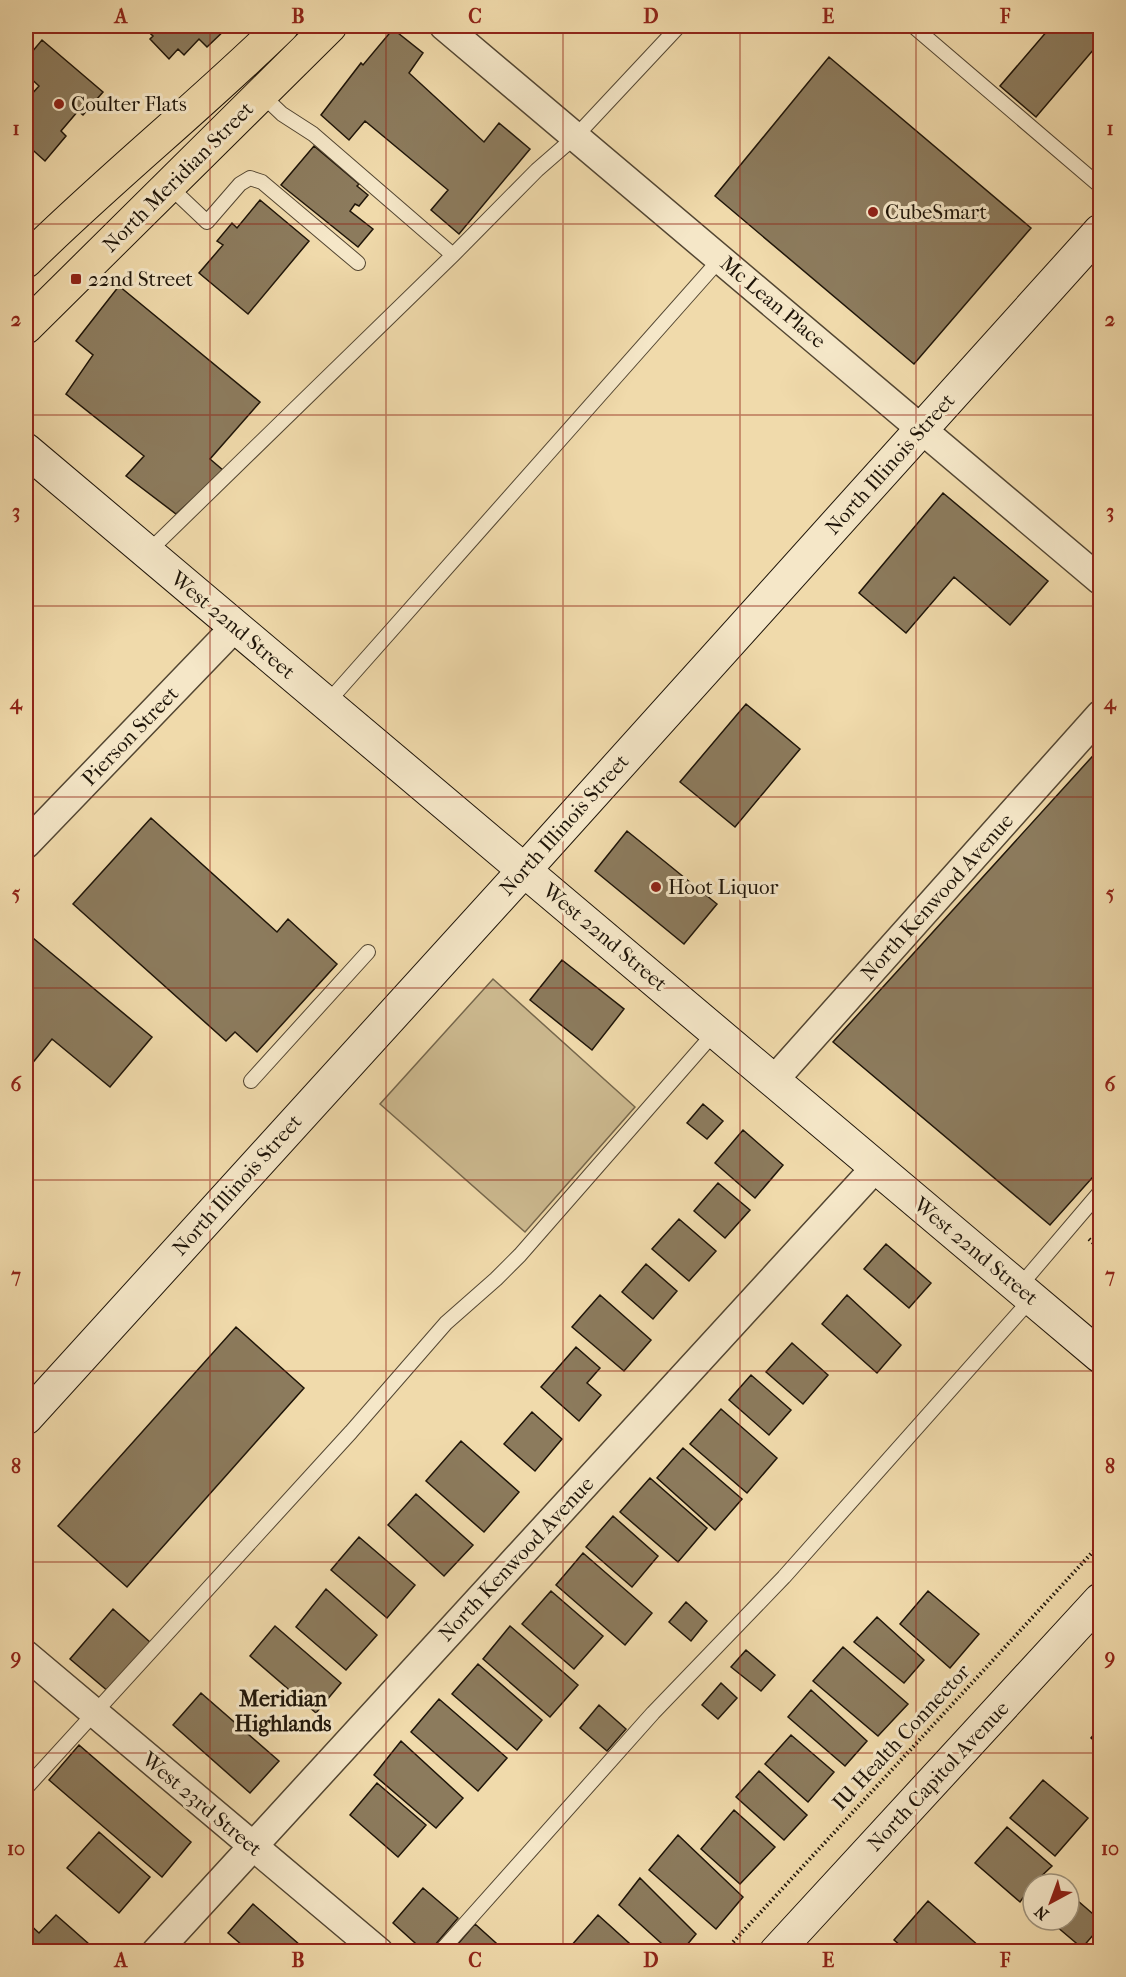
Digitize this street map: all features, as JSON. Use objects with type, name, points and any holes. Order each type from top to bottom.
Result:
[{"type":"main road","name":"North Meridian Street","points":[[26,261],[94,197],[221,86],[282,26]]},
{"type":"main road","name":"North Meridian Street","points":[[26,327],[330,26]]},
{"type":"main road","name":"North Illinois Street","points":[[26,1418],[1101,231]]},
{"type":"main road","name":"West 22nd Street","points":[[26,450],[1101,1356]]},
{"type":"main road","name":"North Capitol Avenue","points":[[776,1952],[1101,1600]]},
{"type":"street","name":"Mc Lean Place","points":[[444,26],[1101,580]]},
{"type":"street","name":"Pierson Street","points":[[26,844],[235,627]]},
{"type":"street","name":"North Kenwood Avenue","points":[[774,1080],[1101,715]]},
{"type":"street","name":"North Kenwood Avenue","points":[[156,1952],[876,1167]]},
{"type":"street","name":"West 23rd Street","points":[[26,1655],[379,1952]]},
{"type":"lane","points":[[147,553],[537,170],[576,136],[679,26]]},
{"type":"lane","points":[[913,26],[1101,186]]},
{"type":"lane","points":[[261,94],[282,114],[313,134],[453,255]]},
{"type":"lane","points":[[169,186],[207,222],[240,184],[250,178],[262,182],[358,263]]},
{"type":"lane","points":[[327,703],[721,258]]},
{"type":"lane","points":[[251,1081],[368,952]]},
{"type":"lane","points":[[26,1788],[351,1432],[446,1323],[496,1279],[613,1152],[716,1031]]},
{"type":"lane","points":[[440,1952],[654,1713],[784,1577],[1025,1293],[1101,1192]]},
{"type":"path","name":"IU Health Connector","points":[[724,1952],[1101,1544]]},
{"type":"shaded area","points":[[493,979],[635,1107],[525,1232],[380,1104]]},
{"type":"building","points":[[142,26],[229,26],[207,47],[199,39],[184,55],[178,49],[169,59],[150,39],[153,36]]},
{"type":"building","points":[[1058,26],[1100,26],[1100,42],[1036,117],[1000,86],[1048,30],[1052,33]]},
{"type":"building","points":[[393,29],[423,53],[409,73],[484,142],[499,123],[530,149],[459,234],[431,210],[448,190],[365,121],[349,140],[321,115],[361,63],[363,65]]},
{"type":"building","name":"Coulter Flats","points":[[42,40],[103,92],[83,115],[78,111],[61,131],[66,136],[45,161],[26,144],[26,93],[30,96],[39,86],[26,74],[26,59]]},
{"type":"building","name":"CubeSmart","points":[[829,57],[1031,228],[914,364],[715,196]]},
{"type":"building","points":[[314,146],[359,184],[357,186],[368,195],[359,206],[355,204],[350,211],[373,229],[358,247],[281,185]]},
{"type":"building","points":[[260,200],[309,241],[248,314],[199,273],[223,245],[217,241],[232,223],[237,228]]},
{"type":"building","points":[[119,286],[260,402],[210,459],[224,471],[176,514],[126,476],[144,456],[66,394],[93,355],[76,341]]},
{"type":"building","points":[[943,493],[1048,581],[1010,625],[954,577],[906,633],[859,593]]},
{"type":"building","points":[[746,704],[800,749],[735,827],[680,782]]},
{"type":"building","points":[[1100,748],[1100,1169],[1050,1225],[833,1042]]},
{"type":"building","points":[[151,818],[277,932],[288,919],[337,964],[257,1052],[235,1032],[226,1041],[73,904]]},
{"type":"building","name":"Hoot Liquor","points":[[627,831],[717,904],[684,944],[595,871]]},
{"type":"building","points":[[27,933],[152,1037],[110,1087],[52,1039],[26,1071]]},
{"type":"building","points":[[562,960],[624,1009],[592,1050],[530,1000]]},
{"type":"building","points":[[703,1104],[723,1121],[707,1139],[687,1123]]},
{"type":"building","points":[[743,1130],[783,1165],[755,1198],[715,1163]]},
{"type":"building","points":[[718,1183],[750,1210],[725,1238],[694,1211]]},
{"type":"building","points":[[679,1219],[716,1251],[689,1281],[652,1249]]},
{"type":"building","points":[[886,1244],[931,1283],[909,1308],[864,1269]]},
{"type":"building","points":[[646,1264],[677,1291],[653,1319],[622,1292]]},
{"type":"building","points":[[600,1295],[651,1340],[624,1371],[572,1327]]},
{"type":"building","points":[[847,1295],[901,1345],[877,1373],[822,1324]]},
{"type":"building","points":[[236,1327],[304,1388],[127,1587],[58,1526]]},
{"type":"building","points":[[792,1343],[828,1375],[803,1404],[766,1372]]},
{"type":"building","points":[[576,1347],[600,1368],[587,1383],[601,1395],[579,1421],[541,1387]]},
{"type":"building","points":[[751,1375],[791,1410],[769,1435],[729,1400]]},
{"type":"building","points":[[721,1409],[777,1458],[747,1493],[690,1444]]},
{"type":"building","points":[[532,1412],[562,1439],[535,1471],[504,1444]]},
{"type":"building","points":[[461,1441],[519,1492],[484,1532],[426,1481]]},
{"type":"building","points":[[683,1448],[742,1499],[715,1530],[657,1478]]},
{"type":"building","points":[[650,1478],[707,1528],[678,1562],[620,1512]]},
{"type":"building","points":[[416,1494],[473,1545],[444,1576],[388,1525]]},
{"type":"building","points":[[613,1516],[658,1556],[632,1587],[586,1547]]},
{"type":"building","points":[[359,1537],[415,1585],[387,1618],[331,1570]]},
{"type":"building","points":[[583,1553],[652,1613],[625,1645],[556,1585]]},
{"type":"building","points":[[326,1589],[377,1635],[346,1670],[296,1627]]},
{"type":"building","points":[[551,1591],[603,1636],[574,1669],[522,1624]]},
{"type":"building","points":[[928,1591],[979,1634],[950,1668],[900,1624]]},
{"type":"building","points":[[686,1602],[707,1621],[691,1641],[669,1622]]},
{"type":"building","points":[[113,1609],[151,1643],[109,1692],[70,1659]]},
{"type":"building","points":[[877,1617],[924,1660],[904,1683],[854,1642]]},
{"type":"building","points":[[275,1626],[341,1683],[316,1713],[250,1656]]},
{"type":"building","points":[[510,1626],[578,1685],[550,1717],[483,1659]]},
{"type":"building","points":[[843,1647],[908,1704],[878,1736],[813,1681]]},
{"type":"building","points":[[746,1650],[775,1675],[761,1691],[731,1667]]},
{"type":"building","points":[[478,1664],[542,1720],[517,1750],[452,1694]]},
{"type":"building","points":[[721,1683],[737,1698],[718,1719],[702,1705]]},
{"type":"building","points":[[811,1690],[867,1741],[845,1766],[788,1717]]},
{"type":"building","points":[[201,1693],[279,1761],[250,1793],[173,1725]]},
{"type":"building","points":[[439,1699],[507,1758],[478,1791],[411,1732]]},
{"type":"building","points":[[599,1705],[626,1729],[607,1751],[580,1728]]},
{"type":"building","points":[[1100,1727],[1100,1746],[1091,1738]]},
{"type":"building","points":[[791,1735],[834,1772],[808,1802],[765,1764]]},
{"type":"building","points":[[401,1741],[463,1798],[436,1828],[374,1775]]},
{"type":"building","points":[[79,1745],[191,1842],[162,1877],[49,1780]]},
{"type":"building","points":[[759,1771],[807,1815],[784,1840],[736,1797]]},
{"type":"building","points":[[1043,1780],[1088,1818],[1055,1856],[1010,1818]]},
{"type":"building","points":[[377,1783],[426,1825],[398,1857],[350,1815]]},
{"type":"building","points":[[734,1810],[775,1847],[740,1884],[701,1849]]},
{"type":"building","points":[[1007,1827],[1052,1866],[1046,1872],[1021,1872],[1020,1902],[975,1863]]},
{"type":"building","points":[[99,1832],[150,1877],[119,1913],[67,1868]]},
{"type":"building","points":[[678,1835],[743,1897],[716,1929],[649,1870]]},
{"type":"building","points":[[640,1878],[696,1934],[681,1952],[671,1952],[619,1905]]},
{"type":"building","points":[[423,1888],[458,1918],[429,1952],[425,1952],[393,1923]]},
{"type":"building","points":[[928,1901],[980,1947],[976,1952],[908,1952],[894,1940]]},
{"type":"building","points":[[253,1904],[308,1952],[250,1952],[228,1933]]},
{"type":"building","points":[[1081,1904],[1100,1920],[1100,1927],[1082,1948],[1063,1932],[1081,1932]]},
{"type":"building","points":[[56,1915],[97,1952],[26,1952],[26,1921],[39,1933]]},
{"type":"building","points":[[598,1915],[639,1952],[577,1952],[571,1946]]},
{"type":"building","points":[[475,1924],[506,1952],[451,1952]]},
{"type":"place","name":"Coulter Flats","points":[[59,104]]},
{"type":"place","name":"CubeSmart","points":[[873,212]]},
{"type":"place","name":"22nd Street","points":[[76,279]]},
{"type":"place","name":"Hoot Liquor","points":[[656,887]]},
{"type":"district","name":"Meridian Highlands","points":[[283,1712]]}]
